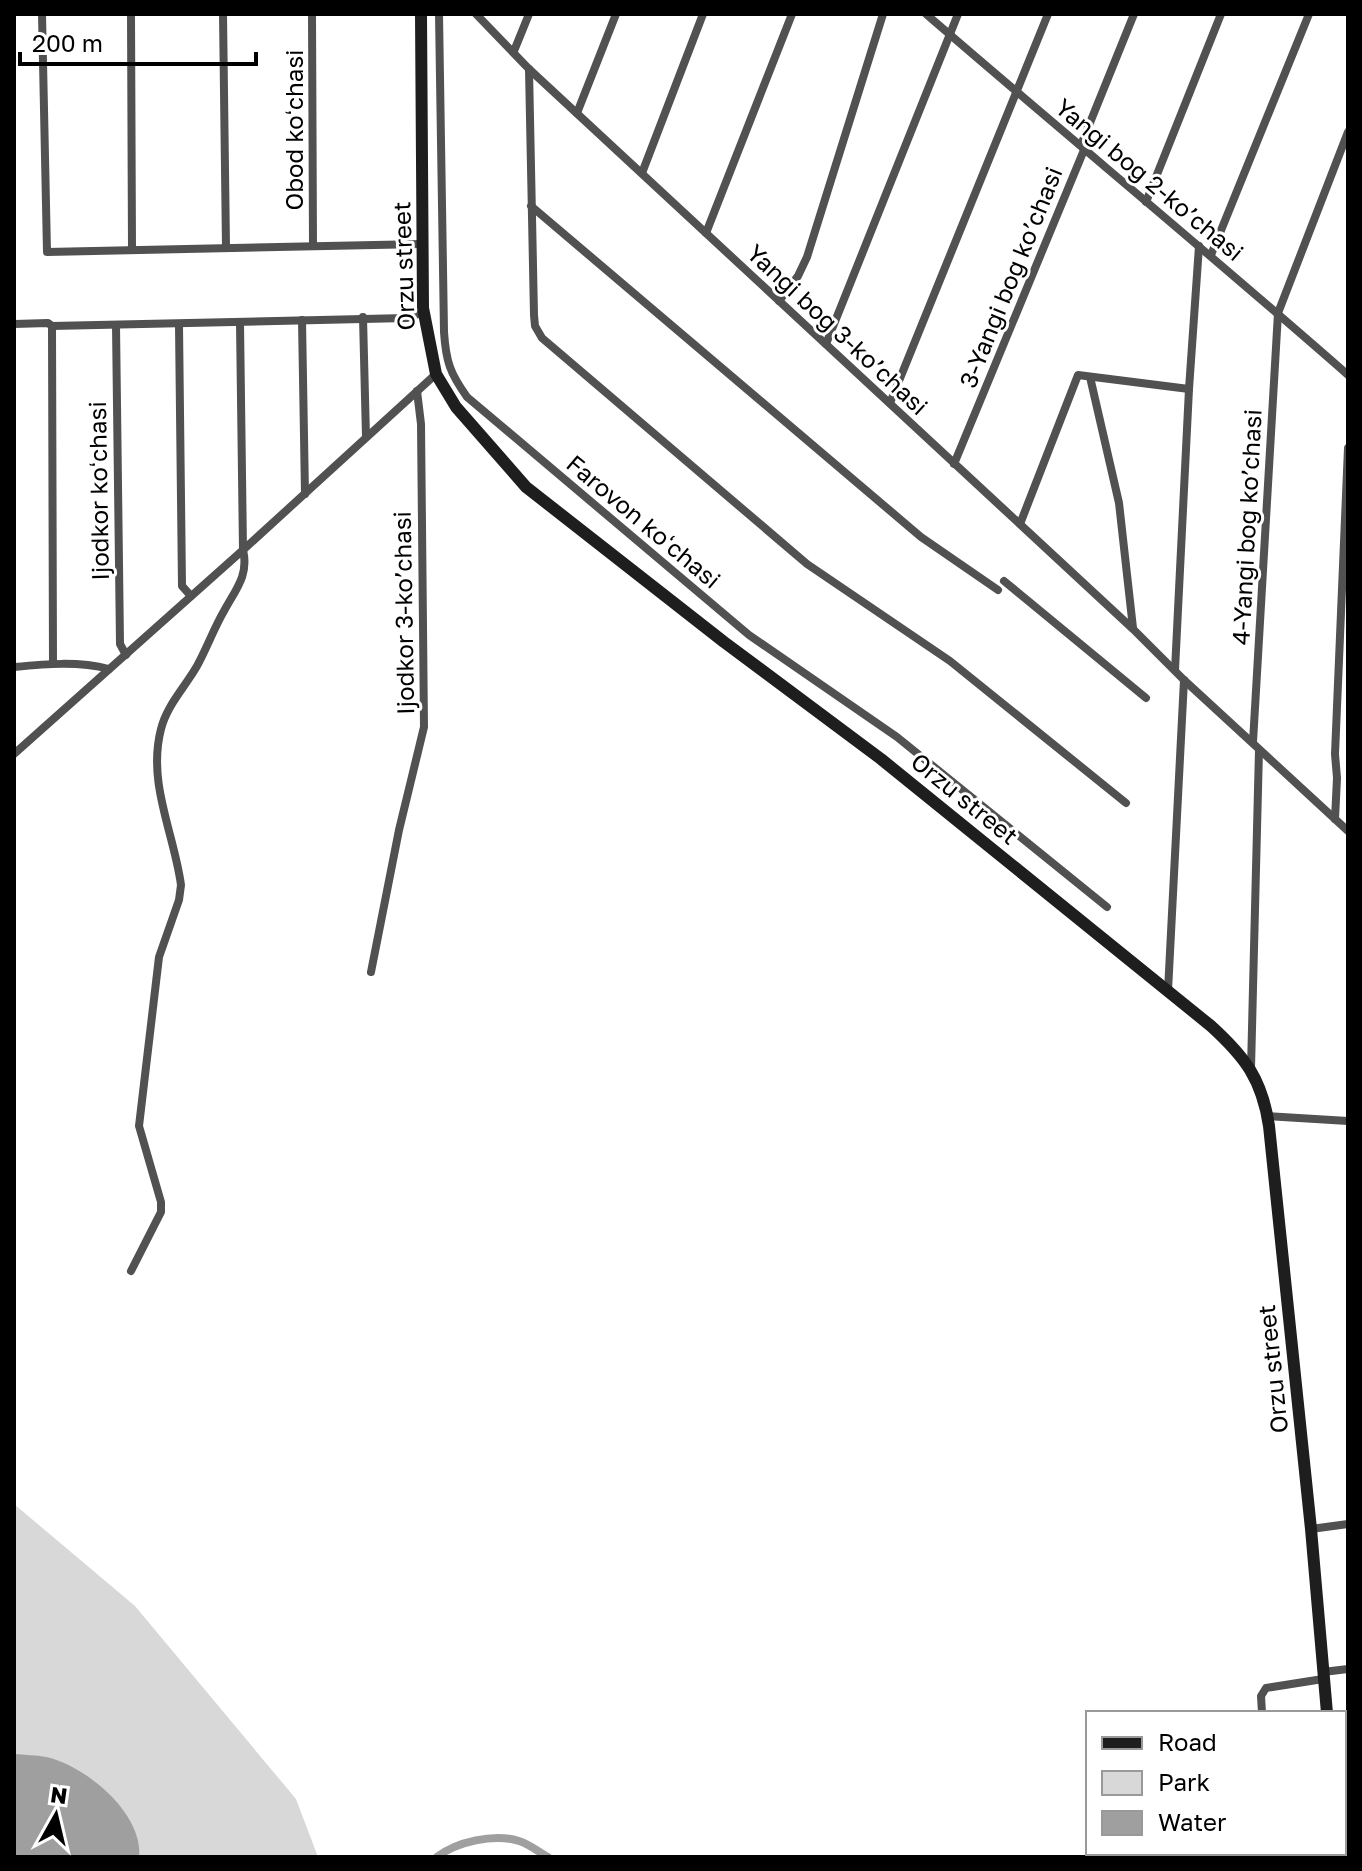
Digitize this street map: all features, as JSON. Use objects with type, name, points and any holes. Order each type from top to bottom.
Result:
[{"type":"main road","name":"Orzu street","points":[[421,14],[424,312],[436,374],[456,407],[526,487],[724,642],[881,759],[1221,1035],[1251,1068],[1267,1116],[1311,1529],[1327,1711]]},
{"type":"street","name":"Obod koʻchasi","points":[[42,14],[47,252],[423,244]]},
{"type":"street","points":[[131,14],[132,249]]},
{"type":"street","points":[[223,14],[226,247]]},
{"type":"street","name":"Obod koʻchasi","points":[[312,14],[313,246]]},
{"type":"street","name":"Farovon koʻchasi","points":[[439,14],[445,347],[452,376],[467,397],[749,635],[897,737],[1107,907]]},
{"type":"street","name":"Yangi bog 3-koʼchasi","points":[[476,14],[529,69],[1348,831]]},
{"type":"street","points":[[514,51],[529,14]]},
{"type":"street","points":[[577,113],[616,14]]},
{"type":"street","points":[[642,173],[703,14]]},
{"type":"street","points":[[706,233],[792,14]]},
{"type":"street","points":[[779,301],[798,276],[807,257],[883,14]]},
{"type":"street","name":"Yangi bog 2-koʼchasi","points":[[926,14],[1348,375]]},
{"type":"street","points":[[826,344],[958,14]]},
{"type":"street","points":[[890,403],[1048,14]]},
{"type":"street","name":"3-Yangi bog koʼchasi","points":[[954,464],[1084,150],[1083,140],[1134,14]]},
{"type":"street","points":[[1146,202],[1221,14]]},
{"type":"street","points":[[1211,255],[1309,14]]},
{"type":"street","points":[[529,69],[534,315],[535,326],[542,338],[807,564],[950,661],[1126,803]]},
{"type":"street","name":"4-Yangi bog koʼchasi","points":[[1251,1068],[1256,746],[1278,313],[1348,132]]},
{"type":"street","points":[[531,206],[921,537],[998,590]]},
{"type":"street","points":[[1175,670],[1199,246]]},
{"type":"street","points":[[14,324],[179,325],[407,318],[424,312]]},
{"type":"street","points":[[363,317],[366,437]]},
{"type":"street","points":[[302,320],[305,494]]},
{"type":"street","points":[[131,1271],[161,1212],[161,1202],[139,1126],[159,957],[179,900],[181,885],[156,772],[157,750],[169,707],[196,668],[222,614],[245,576],[247,564],[243,550],[240,323]]},
{"type":"street","name":"Ijodkor koʻchasi","points":[[116,325],[120,644],[126,655]]},
{"type":"street","points":[[179,325],[182,586],[191,596]]},
{"type":"street","name":"Ijodkor koʻchasi","points":[[52,326],[53,663]]},
{"type":"street","points":[[14,754],[436,374]]},
{"type":"street","points":[[1020,524],[1078,375],[1189,389]]},
{"type":"street","points":[[1090,377],[1121,512],[1133,629]]},
{"type":"street","name":"Ijodkor 3-koʼchasi","points":[[371,972],[402,817],[424,727],[421,424],[417,391]]},
{"type":"street","points":[[1335,819],[1337,700],[1345,620],[1348,448]]},
{"type":"street","points":[[1004,581],[1146,698]]},
{"type":"street","points":[[14,667],[53,663],[109,669]]},
{"type":"street","points":[[1168,991],[1184,680]]},
{"type":"street","points":[[1337,700],[1348,699]]},
{"type":"street","points":[[1337,778],[1348,777]]},
{"type":"street","points":[[1267,1116],[1348,1121]]},
{"type":"street","points":[[1311,1529],[1348,1524]]},
{"type":"street","points":[[1262,1711],[1261,1696],[1266,1688],[1348,1669]]},
{"type":"green space","points":[[14,1504],[135,1606],[296,1799],[318,1857],[14,1857]]},
{"type":"water","points":[[14,1754],[42,1756],[61,1762],[94,1781],[109,1794],[132,1824],[139,1857],[14,1857]]},
{"type":"waterway","points":[[437,1857],[465,1843],[498,1838],[523,1842],[548,1857]]}]
